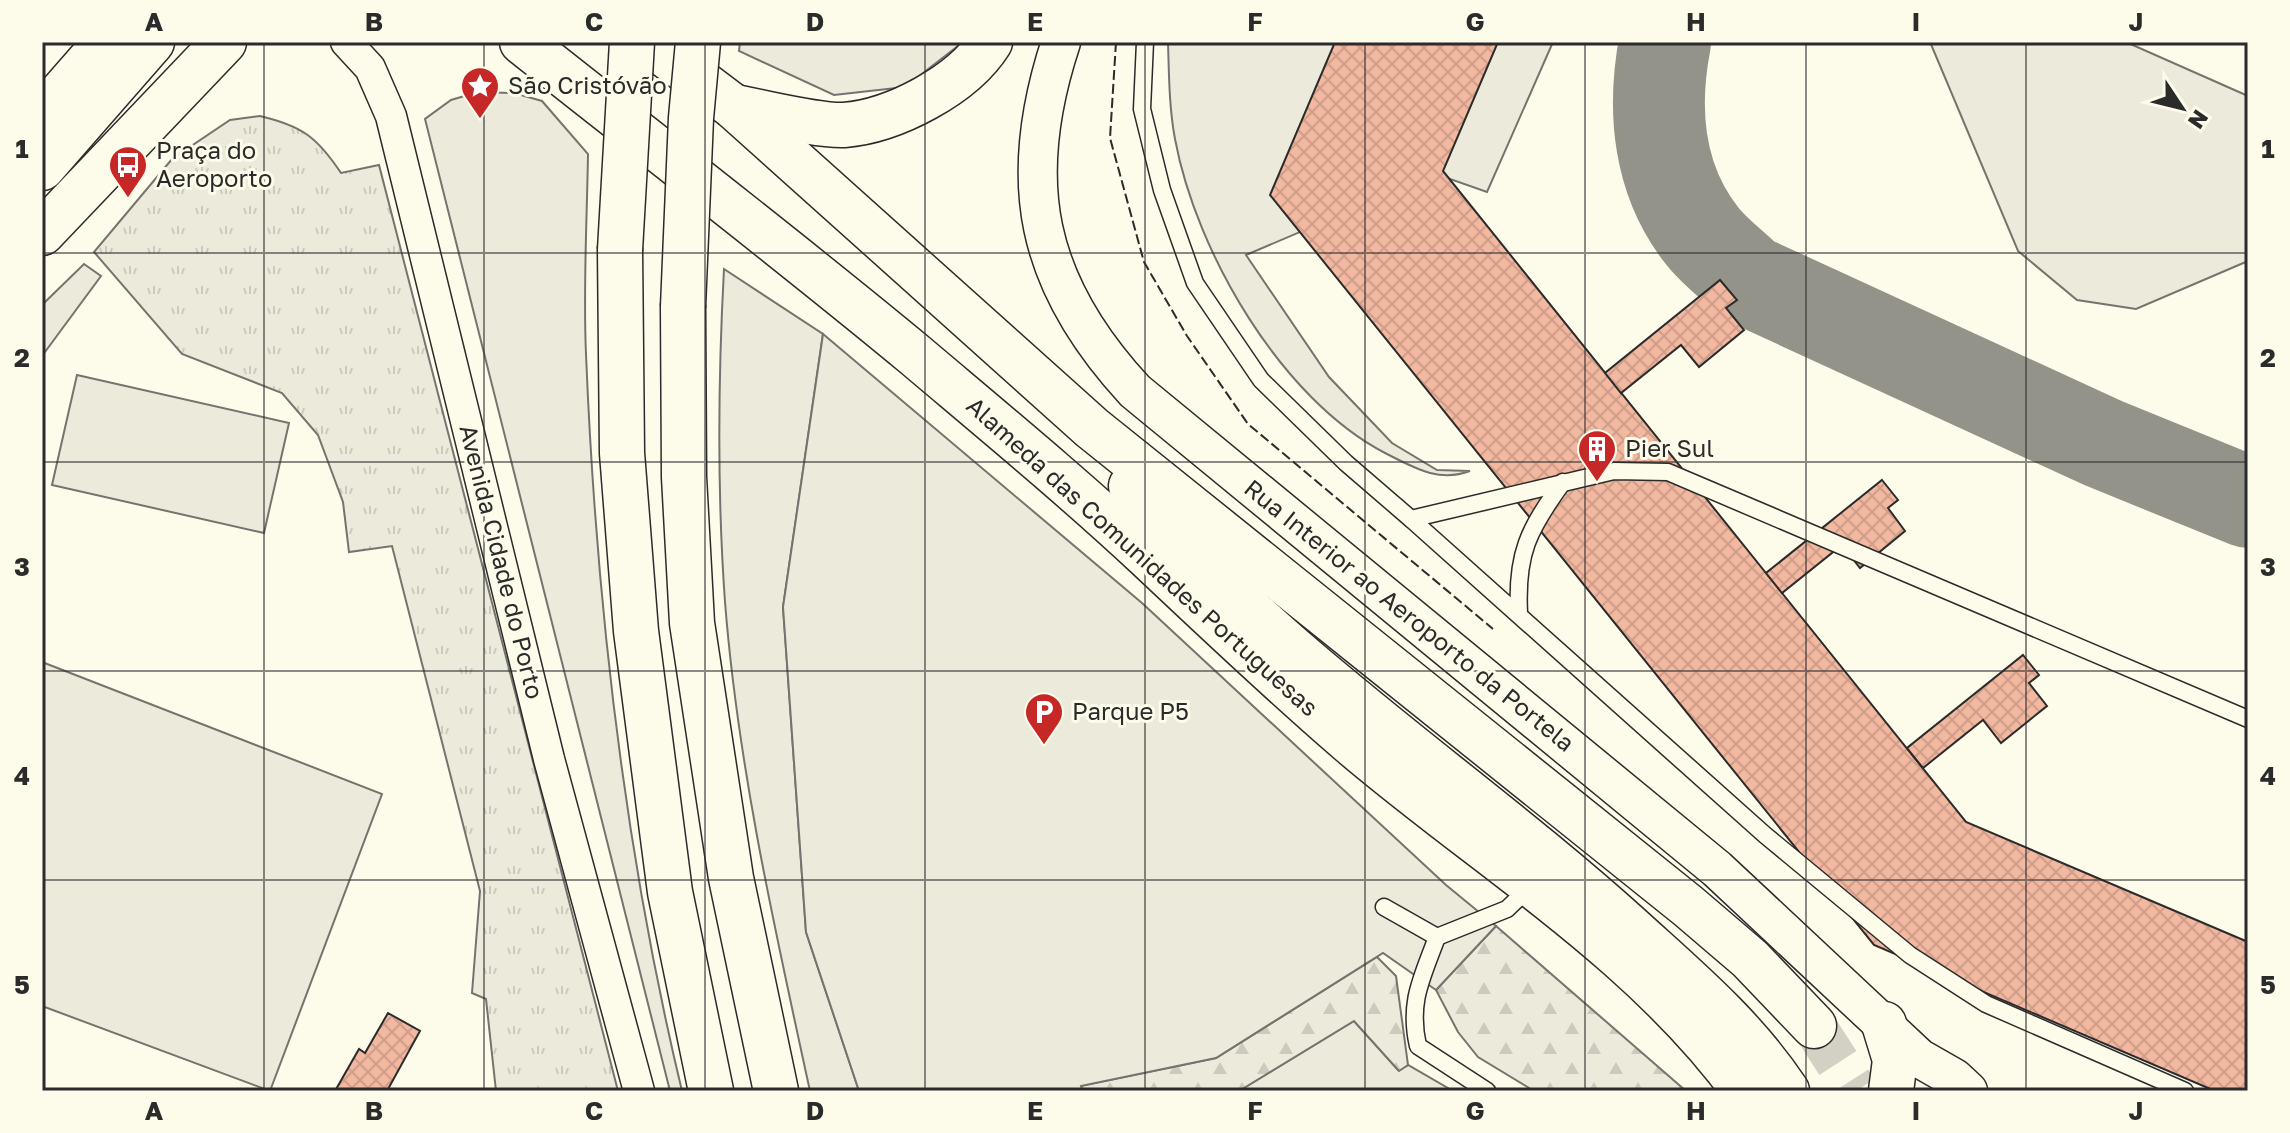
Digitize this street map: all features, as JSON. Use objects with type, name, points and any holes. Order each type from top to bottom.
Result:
[{"type":"main road","points":[[42,115],[106,42]]},
{"type":"main road","points":[[42,168],[152,42]]},
{"type":"main road","points":[[42,233],[224,42]]},
{"type":"main road","name":"Alameda das Comunidades Portuguesas","points":[[522,42],[914,354],[1144,554],[1321,718],[1392,778],[1532,884],[1662,998],[1715,1053],[1744,1091]]},
{"type":"main road","points":[[632,42],[620,250],[622,453],[636,631],[670,892],[711,1091]]},
{"type":"main road","points":[[648,42],[734,107],[1092,428],[1688,906],[1750,959],[1814,1026]]},
{"type":"main road","points":[[698,42],[683,307],[684,477],[692,623],[731,878],[776,1091]]},
{"type":"main road","points":[[734,107],[842,125],[888,116],[939,91],[990,42]]},
{"type":"main road","points":[[1092,428],[1142,500],[1224,585],[1296,651],[1584,886],[1740,1027],[1787,1091]]},
{"type":"main road","points":[[1884,1024],[1895,1060],[1891,1091]]},
{"type":"street","name":"Avenida Cidade do Porto","points":[[346,42],[370,68],[391,116],[549,759],[639,1091]]},
{"type":"street","name":"Rua Interior ao Aeroporto da Portela","points":[[1061,42],[1046,86],[1037,140],[1036,192],[1042,232],[1056,279],[1104,358],[1135,391],[1717,869],[1884,1024],[1923,1074],[1954,1078],[1968,1091]]},
{"type":"lane","points":[[1145,42],[1142,109],[1162,190],[1195,283],[1261,380],[1346,463],[1519,613],[1765,835],[1910,955],[1986,1004],[2185,1091]]},
{"type":"lane","points":[[1411,519],[1614,471],[1668,472],[2248,719]]},
{"type":"lane","points":[[1519,613],[1517,573],[1536,519],[1563,482]]},
{"type":"lane","points":[[1487,1091],[1418,1046],[1412,1020],[1416,995],[1437,937],[1507,909],[1532,884]]},
{"type":"lane","points":[[1384,907],[1437,937]]},
{"type":"green space","points":[[740,42],[963,42],[905,87],[834,95],[739,51]]},
{"type":"green space","points":[[1168,42],[1553,42],[1487,192],[1436,174],[1246,255],[1329,377],[1392,443],[1437,470],[1470,471],[1447,475],[1426,472],[1385,453],[1347,429],[1311,397],[1278,360],[1223,274],[1186,183],[1173,127]]},
{"type":"green space","points":[[1930,42],[2126,42],[2248,96],[2248,261],[2136,309],[2077,300],[2018,251]]},
{"type":"green space","points":[[478,92],[514,93],[542,101],[588,154],[586,354],[605,632],[644,909],[682,1091],[670,1091],[425,119],[451,100]]},
{"type":"green space","points":[[260,116],[287,124],[307,135],[324,150],[341,173],[379,165],[618,1091],[496,1091],[486,999],[472,993],[480,891],[392,546],[349,552],[343,502],[318,435],[282,393],[182,354],[94,252],[172,159],[230,120]]},
{"type":"green space","points":[[84,264],[101,276],[42,356],[42,305]]},
{"type":"green space","points":[[724,269],[823,334],[783,607],[806,932],[859,1091],[810,1091],[748,787],[731,664],[722,560],[719,436]]},
{"type":"green space","points":[[77,375],[289,423],[264,533],[52,485]]},
{"type":"green space","points":[[42,662],[382,794],[270,1091],[42,1006]]},
{"type":"green space","points":[[1496,926],[1686,1091],[1534,1091],[1478,1057],[1458,1032],[1436,990]]},
{"type":"green space","points":[[1377,957],[1396,976],[1408,1065],[1399,1071],[1354,1021],[1239,1091],[1083,1091],[1080,1086],[1216,1058]]},
{"type":"green space","points":[[1354,1021],[1398,1070],[1408,1065],[1453,1091],[1239,1091]]},
{"type":"shaded area","name":"Parque P5","points":[[823,334],[1142,603],[1446,885],[1496,926],[1436,990],[1383,953],[1216,1058],[1081,1086],[1083,1091],[859,1091],[806,932],[783,607]]},
{"type":"building","name":"Pier Sul","points":[[1335,42],[1498,42],[1443,171],[1966,822],[2248,942],[2248,1091],[2215,1091],[1874,945],[1270,195]]},
{"type":"building","points":[[1720,280],[1737,300],[1726,308],[1744,330],[1699,367],[1681,345],[1621,393],[1605,373]]},
{"type":"building","points":[[1882,480],[1898,500],[1888,508],[1905,531],[1860,568],[1842,545],[1782,593],[1766,573]]},
{"type":"building","points":[[2023,655],[2039,675],[2029,683],[2047,706],[2001,743],[1983,720],[1923,768],[1907,748]]},
{"type":"building","points":[[388,1013],[420,1031],[387,1091],[335,1091],[359,1049],[365,1053]]},
{"type":"taxiway","points":[[1665,42],[1659,119],[1662,144],[1676,192],[1703,237],[1748,280],[2103,443],[2248,502]]},
{"type":"tunnel","points":[[1814,1026],[1856,1091]]},
{"type":"fence","points":[[1116,42],[1110,138],[1144,262],[1187,336],[1248,424],[1493,629]]},
{"type":"place","name":"São Cristóvão","points":[[480,120]]},
{"type":"place","name":"Praça do Aeroporto","points":[[128,199]]},
{"type":"place","name":"Pier Sul","points":[[1597,483]]},
{"type":"place","name":"Parque P5","points":[[1044,746]]}]
